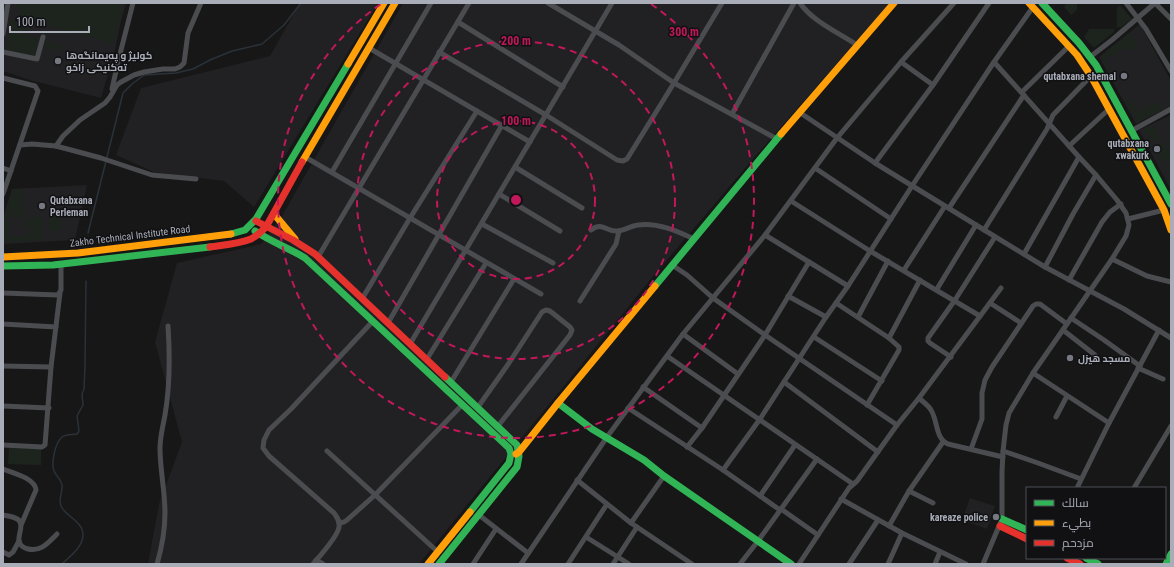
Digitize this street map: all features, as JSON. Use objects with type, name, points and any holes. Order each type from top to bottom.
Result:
[{"type":"main road","name":"Zakho Technical Institute Road","points":[[3,257],[78,253],[234,234],[244,231],[250,227],[256,221],[384,3]]},
{"type":"main road","points":[[3,266],[62,264],[232,244],[246,241],[259,234],[266,227],[274,214],[304,157],[395,3]]},
{"type":"main road","points":[[512,455],[519,452],[799,112],[894,3]]},
{"type":"main road","points":[[1042,3],[1090,57],[1171,204]]},
{"type":"main road","points":[[1031,5],[1083,63],[1164,210],[1171,230]]},
{"type":"main road","points":[[274,214],[297,241],[318,257],[517,444],[520,459],[517,467],[439,564]]},
{"type":"main road","points":[[256,221],[297,241]]},
{"type":"main road","points":[[250,227],[259,234],[291,249],[305,258],[508,446],[511,451],[511,460],[508,465],[428,564]]},
{"type":"main road","points":[[291,249],[297,241]]},
{"type":"main road","points":[[558,403],[592,429],[607,436],[644,460],[664,476],[790,564]]},
{"type":"main road","points":[[1001,523],[1026,530]]},
{"type":"main road","points":[[1001,523],[1026,538]]},
{"type":"main road","points":[[1166,564],[1171,554]]},
{"type":"main road","points":[[1069,559],[1080,564]]},
{"type":"street","points":[[3,34],[8,3]]},
{"type":"street","points":[[112,94],[118,62],[133,3]]},
{"type":"street","points":[[56,146],[72,128],[105,103],[117,85],[121,82],[134,75],[153,70],[178,69],[182,66],[184,63],[188,33],[201,3]]},
{"type":"street","points":[[332,172],[431,3]]},
{"type":"street","points":[[318,257],[469,3]]},
{"type":"street","points":[[548,3],[596,31],[674,84],[778,139]]},
{"type":"street","points":[[410,344],[612,3]]},
{"type":"street","points":[[439,52],[546,114],[617,160],[623,161],[627,159],[674,84],[722,3]]},
{"type":"street","points":[[732,114],[794,3]]},
{"type":"street","points":[[800,3],[813,17],[857,45]]},
{"type":"street","points":[[521,564],[607,436],[683,334],[765,235],[837,138],[901,62],[954,3]]},
{"type":"street","points":[[875,164],[933,85],[989,3]]},
{"type":"street","points":[[1126,3],[1153,40],[1171,71]]},
{"type":"street","points":[[1090,57],[1155,3],[1171,19]]},
{"type":"street","points":[[723,470],[760,419],[800,359],[1031,5]]},
{"type":"street","points":[[458,22],[563,87]]},
{"type":"street","points":[[3,52],[37,59],[43,37]]},
{"type":"street","points":[[904,270],[1023,93],[1069,46]]},
{"type":"street","points":[[369,48],[530,142]]},
{"type":"street","points":[[901,62],[933,85]]},
{"type":"street","points":[[983,564],[1001,523],[1003,451],[1009,413],[1033,373],[1112,259],[1126,236],[1129,225],[1128,219],[1121,204],[1096,174],[994,62]]},
{"type":"street","points":[[984,230],[1047,129],[1053,115],[1091,76]]},
{"type":"street","points":[[3,78],[35,86],[38,91],[3,194]]},
{"type":"street","points":[[1069,146],[1109,109]]},
{"type":"street","points":[[1131,131],[1171,109]]},
{"type":"street","points":[[362,299],[410,218],[477,111]]},
{"type":"street","points":[[799,112],[875,164],[995,237],[1045,267],[1124,309],[1171,338]]},
{"type":"street","points":[[388,323],[502,126]]},
{"type":"street","points":[[20,145],[38,144],[56,146],[115,162],[152,175],[196,179]]},
{"type":"street","points":[[304,157],[541,294]]},
{"type":"street","points":[[1024,254],[1079,157]]},
{"type":"street","points":[[515,167],[582,208]]},
{"type":"street","points":[[3,168],[11,171]]},
{"type":"street","points":[[815,168],[891,219]]},
{"type":"street","points":[[1045,267],[1096,174]]},
{"type":"street","points":[[499,194],[560,231]]},
{"type":"street","points":[[791,201],[870,251],[980,316]]},
{"type":"street","points":[[1069,280],[1102,222],[1110,212],[1121,204]]},
{"type":"street","points":[[1128,219],[1164,210]]},
{"type":"street","points":[[482,224],[553,263]]},
{"type":"street","points":[[591,230],[601,226],[613,231],[619,231],[633,226],[649,225],[671,229],[694,239]]},
{"type":"street","points":[[936,289],[976,225]]},
{"type":"street","points":[[580,301],[616,244],[619,231]]},
{"type":"street","points":[[765,235],[848,286]]},
{"type":"street","points":[[951,357],[930,343],[928,340],[995,237]]},
{"type":"street","points":[[1112,259],[1147,276],[1171,282]]},
{"type":"street","points":[[858,317],[888,261]]},
{"type":"street","points":[[687,447],[702,428],[765,335],[809,262]]},
{"type":"street","points":[[427,359],[486,263]]},
{"type":"street","points":[[3,445],[42,447],[45,445],[51,367],[61,290],[62,264]]},
{"type":"street","points":[[672,265],[687,275],[713,298],[897,426]]},
{"type":"street","points":[[451,382],[514,278]]},
{"type":"street","points":[[889,338],[920,280]]},
{"type":"street","points":[[799,564],[849,488],[857,481],[1001,288]]},
{"type":"street","points":[[3,293],[58,295],[60,293]]},
{"type":"street","points":[[788,296],[826,318]]},
{"type":"street","points":[[836,303],[889,338],[898,345],[899,348],[882,381],[867,405]]},
{"type":"street","points":[[990,303],[1021,323]]},
{"type":"street","points":[[971,449],[982,419],[982,393],[985,380],[992,367],[1033,306],[1038,303],[1067,324]]},
{"type":"street","points":[[478,407],[542,312],[546,310],[550,311],[570,327],[572,332],[570,335],[498,426]]},
{"type":"street","points":[[1071,318],[1104,340],[1139,367],[1163,379]]},
{"type":"street","points":[[322,564],[315,562],[337,533],[339,523],[337,516],[269,456],[263,448],[264,440],[269,430],[297,403],[373,321]]},
{"type":"street","points":[[3,324],[56,327]]},
{"type":"street","points":[[157,564],[164,534],[165,512],[160,448],[169,376],[170,349],[168,326]]},
{"type":"street","points":[[1063,330],[1094,355]]},
{"type":"street","points":[[1077,487],[1109,423],[1159,330]]},
{"type":"street","points":[[683,334],[738,374]]},
{"type":"street","points":[[814,337],[882,381]]},
{"type":"street","points":[[667,356],[853,484]]},
{"type":"street","points":[[3,366],[51,367]]},
{"type":"street","points":[[1033,373],[1109,423]]},
{"type":"street","points":[[784,382],[878,452]]},
{"type":"street","points":[[644,388],[702,428]]},
{"type":"street","points":[[1056,417],[1067,396]]},
{"type":"street","points":[[919,398],[932,411],[937,431],[943,442],[1003,457]]},
{"type":"street","points":[[339,523],[347,520],[376,495],[463,404]]},
{"type":"street","points":[[3,406],[48,408]]},
{"type":"street","points":[[628,408],[723,470],[818,535]]},
{"type":"street","points":[[1135,487],[1171,426]]},
{"type":"street","points":[[889,526],[909,491],[943,442]]},
{"type":"street","points":[[760,496],[795,444]]},
{"type":"street","points":[[327,451],[438,552]]},
{"type":"street","points":[[1003,451],[1081,479]]},
{"type":"street","points":[[740,564],[817,459]]},
{"type":"street","points":[[3,469],[30,480],[35,486],[36,490],[21,525],[19,541],[13,552],[10,554],[3,552]]},
{"type":"street","points":[[631,523],[664,476]]},
{"type":"street","points":[[577,480],[631,523],[692,564]]},
{"type":"street","points":[[909,491],[933,503]]},
{"type":"street","points":[[841,499],[902,533],[966,564]]},
{"type":"street","points":[[568,564],[607,504]]},
{"type":"street","points":[[3,515],[18,520],[21,525]]},
{"type":"street","points":[[479,515],[528,553]]},
{"type":"street","points":[[849,564],[878,520]]},
{"type":"street","points":[[613,564],[637,527]]},
{"type":"street","points":[[473,564],[496,529]]},
{"type":"street","points":[[888,564],[902,533]]},
{"type":"street","points":[[19,541],[25,548],[32,550],[40,549],[46,546],[57,534]]},
{"type":"street","points":[[586,537],[629,564]]},
{"type":"street","points":[[935,564],[940,552]]},
{"type":"shaded area","name":"كوليژ و په‌يمانگه‌ها ته‌كنيكى زاخو","points":[[3,3],[126,3],[115,50],[101,98],[30,80],[3,71]]},
{"type":"shaded area","points":[[18,3],[124,3],[113,43],[34,22],[22,17],[17,5]]},
{"type":"shaded area","points":[[300,3],[378,3],[254,207],[224,181],[154,172],[116,155],[141,88],[270,56]]},
{"type":"shaded area","points":[[403,3],[890,3],[752,160],[655,274],[419,564],[148,564],[159,504],[182,442],[155,342],[177,263],[261,244],[282,216]]},
{"type":"shaded area","points":[[1067,3],[1077,3],[1077,10],[1071,15],[1064,7]]},
{"type":"shaded area","points":[[1120,5],[1132,19],[1121,27],[1117,27],[1117,8]]},
{"type":"shaded area","points":[[12,19],[30,24],[29,27],[26,27],[24,34],[38,38],[34,56],[5,49]]},
{"type":"shaded area","points":[[1140,24],[1171,81],[1171,106],[1136,124],[1099,57]]},
{"type":"shaded area","points":[[1089,29],[1114,29],[1114,32],[1094,48],[1084,37]]},
{"type":"shaded area","points":[[1130,33],[1138,47],[1130,51],[1127,48],[1106,59],[1110,68],[1108,69],[1101,56]]},
{"type":"shaded area","points":[[46,41],[61,45],[60,52],[45,48]]},
{"type":"shaded area","points":[[1129,97],[1138,112],[1156,102],[1157,104],[1161,102],[1163,109],[1138,122],[1125,99]]},
{"type":"shaded area","points":[[1171,115],[1171,190],[1139,130]]},
{"type":"shaded area","points":[[1152,125],[1160,138],[1152,142],[1144,129]]},
{"type":"shaded area","points":[[1164,143],[1171,157],[1163,162],[1154,148]]},
{"type":"shaded area","points":[[87,185],[75,240],[3,244],[3,217],[12,189]]},
{"type":"shaded area","points":[[13,190],[22,190],[24,215],[23,217],[4,218]]},
{"type":"shaded area","points":[[60,215],[61,229],[50,231],[48,216]]},
{"type":"shaded area","points":[[42,217],[42,240],[3,242],[3,221],[9,220],[11,237],[29,235],[29,225],[22,226],[22,223],[27,223],[28,218]]},
{"type":"shaded area","points":[[9,448],[41,449],[41,465],[8,464]]},
{"type":"shaded area","points":[[970,498],[995,506],[987,529],[962,520]]},
{"type":"waterway","points":[[88,233],[123,93],[144,75],[176,73],[193,69],[232,51],[262,44],[284,25],[301,3]]},
{"type":"waterway","points":[[62,564],[81,543],[83,535],[80,526],[63,510],[61,506],[60,500],[62,485],[54,471],[53,463],[57,444],[62,437],[65,435],[77,434],[79,431],[77,416],[83,405],[82,394],[84,389],[86,281]]},
{"type":"traffic: fast","points":[[1042,3],[1079,43],[1096,65],[1171,204]]},
{"type":"traffic: fast","points":[[231,234],[245,230],[256,219],[348,64]]},
{"type":"traffic: fast","points":[[655,286],[781,134]]},
{"type":"traffic: fast","points":[[255,231],[305,258],[509,448],[511,454],[509,463],[470,512]]},
{"type":"traffic: fast","points":[[3,266],[53,265],[210,247]]},
{"type":"traffic: fast","points":[[439,564],[517,467],[519,456],[517,445],[445,377]]},
{"type":"traffic: fast","points":[[558,403],[592,429],[644,460],[664,476],[791,564]]},
{"type":"traffic: fast","points":[[1002,519],[1026,530]]},
{"type":"traffic: fast","points":[[1166,564],[1171,554]]},
{"type":"traffic: fast","points":[[1088,559],[1098,564]]},
{"type":"traffic: slow","points":[[348,64],[384,3]]},
{"type":"traffic: slow","points":[[302,162],[395,3]]},
{"type":"traffic: slow","points":[[781,134],[894,3]]},
{"type":"traffic: slow","points":[[1029,3],[1077,55],[1091,76],[1164,210],[1171,230]]},
{"type":"traffic: slow","points":[[274,214],[295,239]]},
{"type":"traffic: slow","points":[[3,257],[78,253],[231,234]]},
{"type":"traffic: slow","points":[[516,454],[655,286]]},
{"type":"traffic: slow","points":[[428,564],[470,512]]},
{"type":"traffic: jam","points":[[210,247],[246,241],[261,232],[266,227],[302,162]]},
{"type":"traffic: jam","points":[[256,221],[293,240],[315,254],[445,377]]},
{"type":"traffic: jam","points":[[1000,526],[1026,539]]},
{"type":"traffic: jam","points":[[1069,559],[1080,564]]},
{"type":"place","name":"كوليژ و په‌يمانگه‌ها ته‌كنيكى زاخو","points":[[58,61]]},
{"type":"place","name":"qutabxana shemal","points":[[1124,76]]},
{"type":"place","name":"qutabxana xwakurk","points":[[1157,149]]},
{"type":"place","name":"Qutabxana Perleman","points":[[42,206]]},
{"type":"place","name":"مسجد هيزل","points":[[1070,358]]},
{"type":"place","name":"kareaze police","points":[[996,517]]}]
